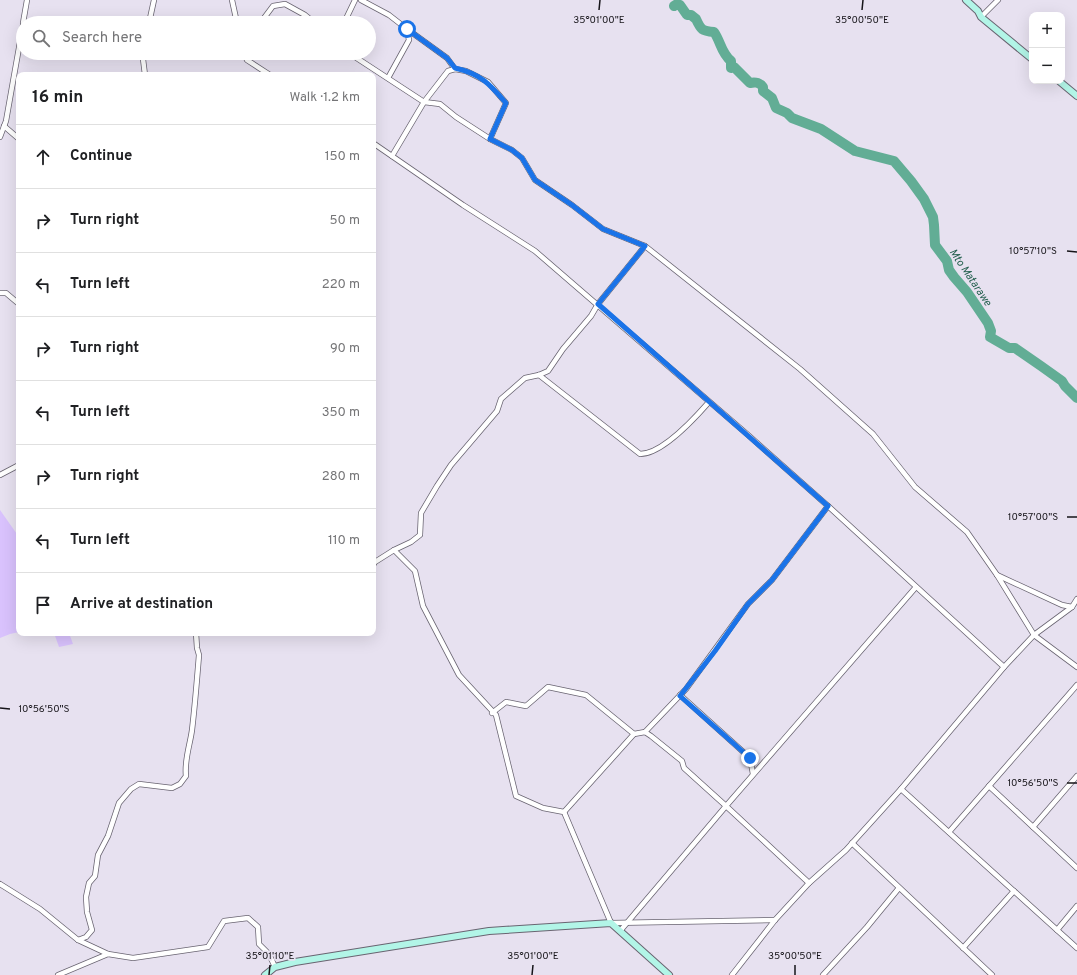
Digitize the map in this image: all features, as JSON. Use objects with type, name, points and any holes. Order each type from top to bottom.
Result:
[{"type":"street","points":[[24,16],[27,0]]},
{"type":"street","points":[[151,16],[154,0]]},
{"type":"street","points":[[232,0],[235,16]]},
{"type":"street","points":[[347,16],[355,0]]},
{"type":"street","points":[[361,0],[389,16],[407,29],[447,58],[455,68],[466,71],[488,82],[506,103],[490,139]]},
{"type":"street","points":[[966,0],[978,11],[981,17],[1029,57]]},
{"type":"street","points":[[981,17],[998,0]]},
{"type":"street","points":[[266,16],[273,6],[285,4],[306,16]]},
{"type":"street","points":[[388,78],[409,40],[407,29]]},
{"type":"street","points":[[0,137],[6,121],[17,60]]},
{"type":"street","points":[[143,60],[145,72]]},
{"type":"street","points":[[247,60],[265,72]]},
{"type":"street","points":[[360,60],[424,102],[440,104],[456,117],[490,139],[512,150],[522,158],[535,180],[578,209],[603,229],[645,246],[800,369],[862,423],[873,434],[916,487],[967,532],[997,575],[1034,635],[1077,667]]},
{"type":"street","points":[[392,156],[424,102],[448,71],[455,68]]},
{"type":"street","points":[[1063,84],[1077,96]]},
{"type":"street","points":[[4,126],[16,136]]},
{"type":"street","points":[[376,145],[463,205],[535,251],[598,304],[828,506],[1004,667]]},
{"type":"street","points":[[376,561],[411,542],[420,535],[421,513],[437,486],[456,459],[498,411],[501,399],[525,378],[539,375],[548,371],[563,349],[592,316],[598,304],[645,246]]},
{"type":"street","points":[[0,293],[6,294],[16,302]]},
{"type":"street","points":[[539,375],[640,454],[651,452],[667,442],[685,427],[709,402]]},
{"type":"street","points":[[0,475],[16,467]]},
{"type":"street","points":[[564,812],[634,734],[645,732],[680,696],[715,651],[748,604],[772,580],[828,506]]},
{"type":"street","points":[[394,550],[416,571],[423,606],[460,675],[492,713],[496,715],[516,796],[544,808],[564,812]]},
{"type":"street","points":[[997,575],[1062,605],[1072,607]]},
{"type":"street","points":[[620,931],[753,774],[916,587]]},
{"type":"street","points":[[732,975],[775,920],[808,883],[846,850],[901,789],[1004,667],[1034,635],[1072,607],[1076,601]]},
{"type":"street","points":[[78,940],[86,937],[92,930],[87,912],[86,897],[89,883],[95,876],[98,855],[108,836],[119,803],[131,789],[139,784],[172,788],[180,784],[186,776],[185,766],[190,747],[195,700],[198,655],[196,636]]},
{"type":"street","points":[[949,832],[1077,685]]},
{"type":"street","points":[[492,713],[506,702],[526,706],[548,687],[586,695],[634,734]]},
{"type":"street","points":[[680,696],[750,758],[753,774]]},
{"type":"street","points":[[645,732],[682,761],[684,768],[808,883]]},
{"type":"street","points":[[1033,827],[1077,776]]},
{"type":"street","points":[[989,786],[1077,868]]},
{"type":"street","points":[[901,789],[1077,948]]},
{"type":"street","points":[[564,812],[611,923],[669,975]]},
{"type":"street","points":[[852,843],[992,975]]},
{"type":"street","points":[[0,884],[40,910],[78,940],[108,954],[133,958],[208,947],[224,922],[248,918],[258,927],[259,944],[269,954],[275,967]]},
{"type":"street","points":[[823,975],[867,928],[899,888]]},
{"type":"street","points":[[963,948],[1014,891]]},
{"type":"street","points":[[1057,930],[1077,906]]},
{"type":"street","points":[[265,975],[275,967],[303,961],[489,931],[627,922],[775,920]]},
{"type":"street","points":[[58,975],[108,954]]},
{"type":"shaded area","points":[[0,510],[16,533],[16,633],[0,638]]},
{"type":"shaded area","points":[[55,636],[70,636],[73,644],[59,647]]},
{"type":"waterway","name":"Mto Matarawe","points":[[674,6],[677,4],[680,5],[687,15],[691,15],[696,19],[702,29],[714,32],[723,51],[731,61],[731,68],[734,67],[750,83],[754,82],[760,84],[763,87],[763,91],[772,98],[776,108],[787,113],[792,118],[821,129],[855,151],[894,161],[924,199],[933,217],[935,245],[947,261],[949,270],[967,292],[988,323],[991,331],[990,337],[1009,348],[1015,348],[1041,366],[1062,381],[1077,398]]},
{"type":"route","points":[[407,29],[447,58],[455,68],[466,71],[488,82],[506,103],[490,139],[512,150],[522,158],[535,180],[572,205],[603,229],[645,246],[598,304],[828,506],[772,580],[748,604],[715,651],[680,696],[750,758]]}]
